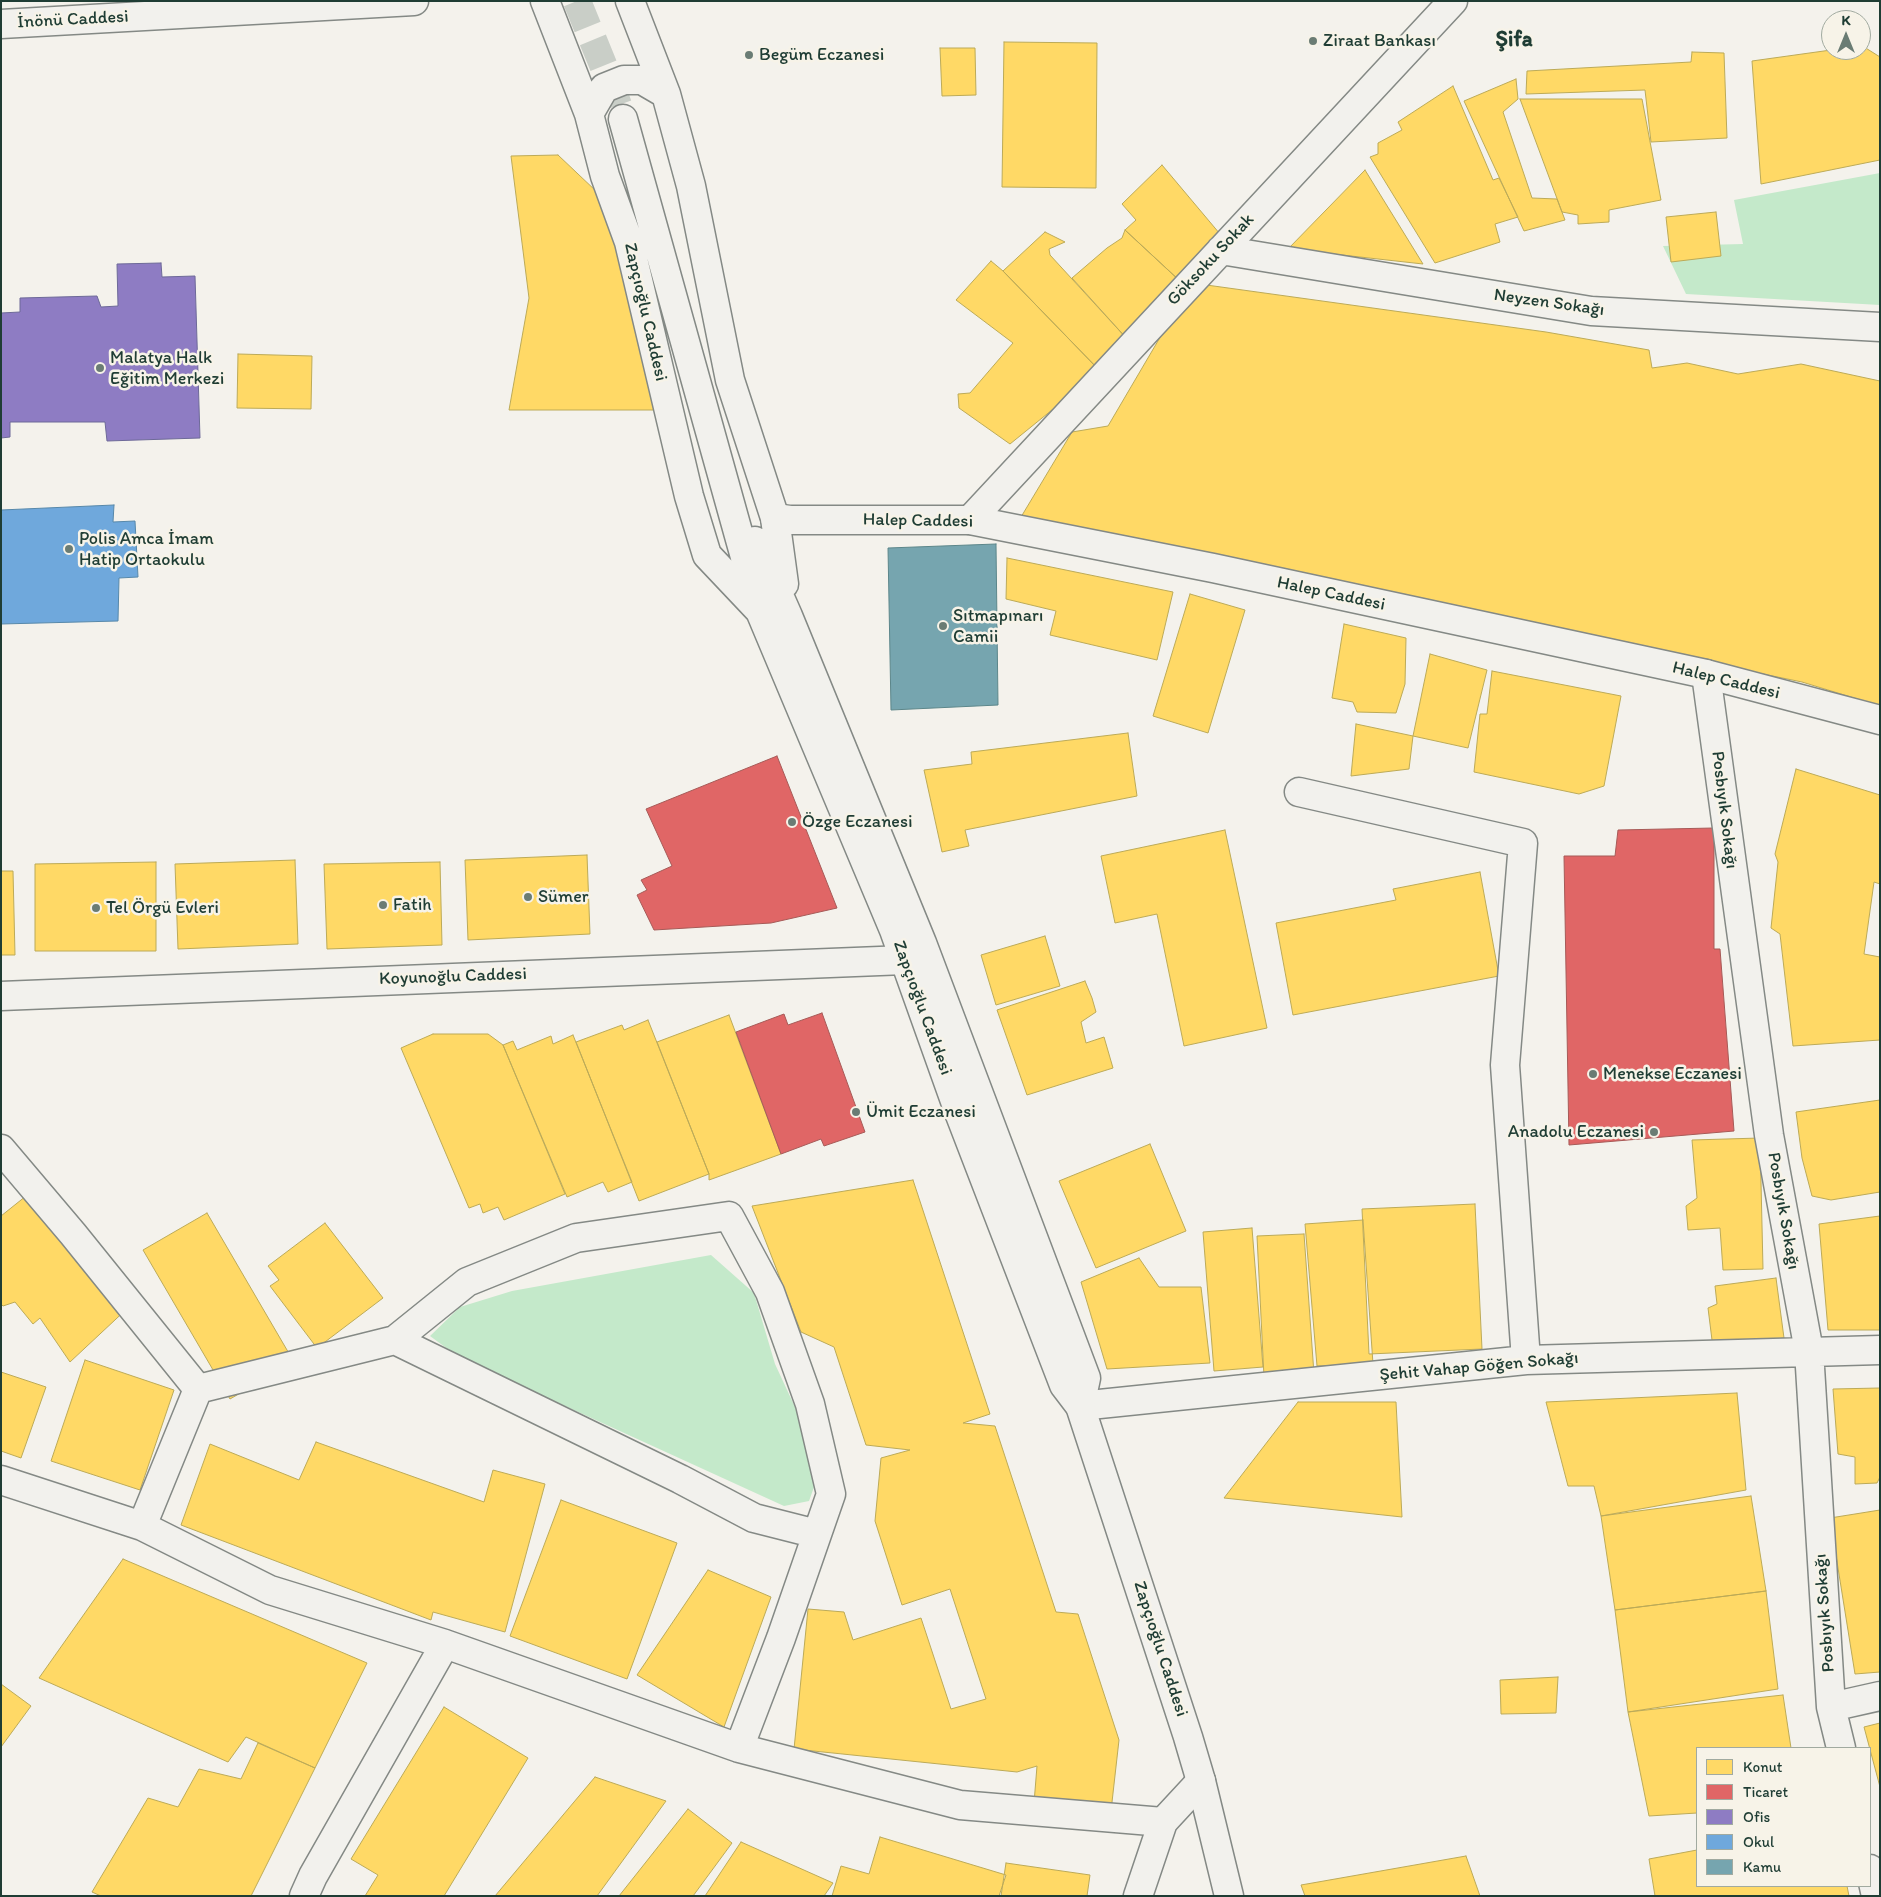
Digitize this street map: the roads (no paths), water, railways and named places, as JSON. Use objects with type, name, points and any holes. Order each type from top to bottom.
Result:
[{"type":"street","name":"İnönü Caddesi","points":[[1,24],[414,1]]},
{"type":"street","name":"Zapçıoğlu Caddesi","points":[[545,1],[589,114],[605,176],[629,242],[689,496],[706,555],[760,611]]},
{"type":"street","name":"Zapçıoğlu Caddesi","points":[[630,1],[666,94],[691,186],[730,380],[775,518],[788,616]]},
{"type":"street","name":"Göksoku Sokak","points":[[970,520],[1452,1]]},
{"type":"street","points":[[589,114],[604,88],[624,80],[642,80],[666,94]]},
{"type":"street","name":"Zapçıoğlu Caddesi","points":[[622,119],[718,455],[760,611],[894,930],[960,1115],[1064,1385],[1080,1406],[1201,1780],[1229,1896]]},
{"type":"street","name":"Neyzen Sokağı","points":[[1221,250],[1591,311],[1880,327]]},
{"type":"street","name":"Zapçıoğlu Caddesi","points":[[718,455],[788,616],[922,943],[1086,1378],[1080,1406]]},
{"type":"street","name":"Halep Caddesi","points":[[775,518],[790,520],[970,520],[1213,568],[1706,674],[1880,720]]},
{"type":"street","name":"Posbıyık Sokağı","points":[[1706,674],[1769,1135],[1809,1351],[1831,1706],[1841,1747]]},
{"type":"street","points":[[1299,792],[1522,843],[1505,1065],[1526,1360]]},
{"type":"street","name":"Koyunoğlu Caddesi","points":[[1,996],[905,960]]},
{"type":"street","points":[[1,1149],[73,1234],[198,1389]]},
{"type":"street","points":[[198,1389],[395,1340],[467,1282],[576,1238],[729,1216],[770,1292],[810,1404],[832,1494],[781,1638],[738,1748]]},
{"type":"street","points":[[395,1340],[680,1479],[754,1518],[817,1534]]},
{"type":"street","name":"Şehit Vahap Göğen Sokağı","points":[[1080,1406],[1526,1360],[1880,1350]]},
{"type":"street","points":[[142,1526],[198,1389]]},
{"type":"street","points":[[1,1480],[142,1526],[270,1590],[445,1644],[738,1748],[960,1805],[1163,1822]]},
{"type":"street","points":[[304,1896],[313,1876],[445,1644]]},
{"type":"street","points":[[1831,1706],[1880,1696]]},
{"type":"street","points":[[1138,1896],[1163,1822],[1201,1780]]},
{"type":"street","points":[[1871,1874],[1876,1896]]},
{"type":"tunnel","points":[[577,1],[623,119]]},
{"type":"place","name":"Ziraat Bankası","points":[[1313,41]]},
{"type":"place","name":"Begüm Eczanesi","points":[[749,55]]},
{"type":"place","name":"Malatya Halk Eğitim Merkezi","points":[[100,368]]},
{"type":"place","name":"Polis Amca İmam Hatip Ortaokulu","points":[[69,549]]},
{"type":"place","name":"Sıtmapınarı Camii","points":[[943,626]]},
{"type":"place","name":"Özge Eczanesi","points":[[792,822]]},
{"type":"place","name":"Sümer","points":[[528,897]]},
{"type":"place","name":"Fatih","points":[[383,905]]},
{"type":"place","name":"Tel Örgü Evleri","points":[[96,908]]},
{"type":"place","name":"Menekse Eczanesi","points":[[1593,1074]]},
{"type":"place","name":"Ümit Eczanesi","points":[[856,1112]]},
{"type":"place","name":"Anadolu Eczanesi","points":[[1654,1132]]},
{"type":"district","name":"Şifa","points":[[1514,40]]}]
